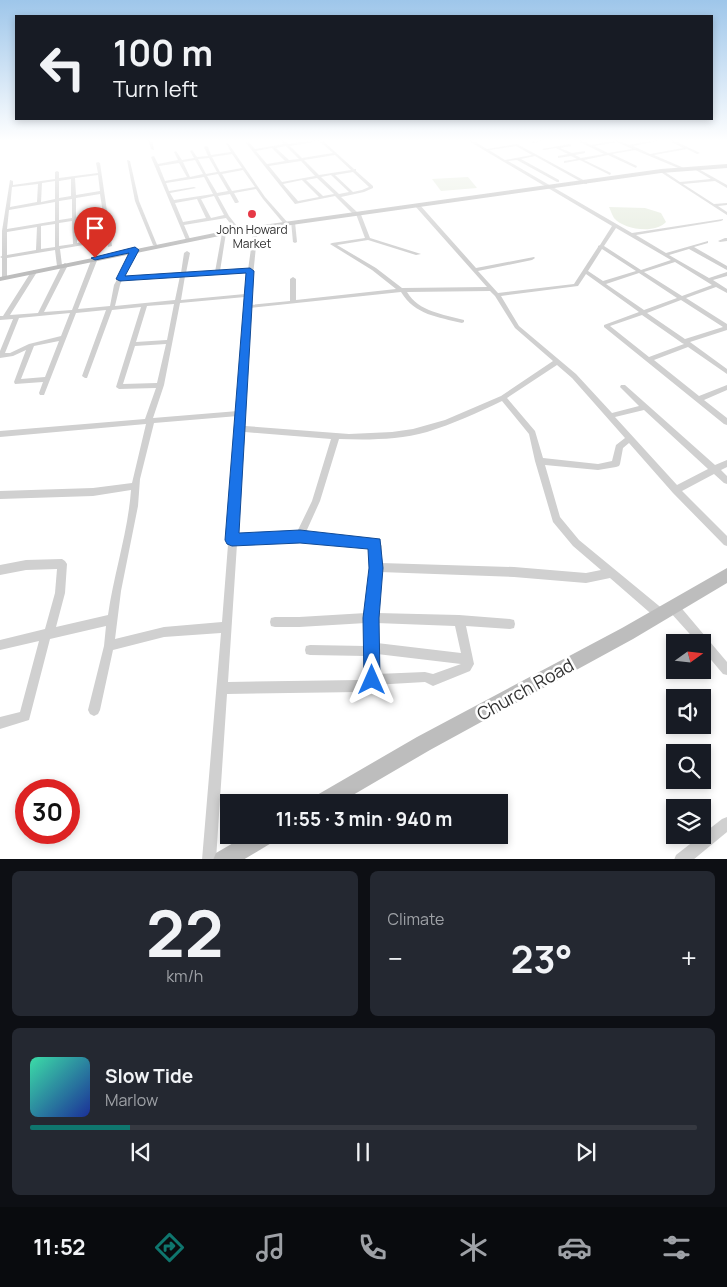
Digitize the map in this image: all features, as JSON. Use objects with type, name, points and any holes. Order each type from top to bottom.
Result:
[{"type":"street","points":[[56,180],[11,183],[4,231],[2,279],[155,245],[224,232],[606,180]]},
{"type":"street","points":[[40,314],[63,265],[57,248],[57,180]]},
{"type":"street","points":[[73,180],[76,244]]},
{"type":"street","points":[[101,180],[110,246]]},
{"type":"street","points":[[132,180],[137,201],[155,245]]},
{"type":"street","points":[[175,180],[164,182],[188,239]]},
{"type":"street","points":[[189,180],[210,219]]},
{"type":"street","points":[[207,180],[227,216],[238,230]]},
{"type":"street","points":[[223,180],[237,202]]},
{"type":"street","points":[[251,180],[290,222],[295,242]]},
{"type":"street","points":[[278,180],[297,203],[368,190],[372,186],[366,180]]},
{"type":"street","points":[[280,183],[297,180]]},
{"type":"street","points":[[304,180],[322,198]]},
{"type":"street","points":[[322,180],[336,196],[356,213],[368,239]]},
{"type":"street","points":[[338,180],[352,193]]},
{"type":"street","points":[[539,180],[727,291]]},
{"type":"street","points":[[581,180],[586,183]]},
{"type":"street","points":[[675,180],[727,214]]},
{"type":"street","points":[[680,183],[715,180]]},
{"type":"street","points":[[716,180],[727,187]]},
{"type":"street","points":[[39,202],[40,182]]},
{"type":"street","points":[[168,192],[194,188]]},
{"type":"street","points":[[172,202],[257,188]]},
{"type":"street","points":[[7,209],[102,192]]},
{"type":"street","points":[[714,205],[727,204]]},
{"type":"street","points":[[417,205],[497,295],[517,327],[558,361],[611,416],[676,490],[727,542]]},
{"type":"street","points":[[4,231],[104,214]]},
{"type":"street","points":[[181,224],[227,216]]},
{"type":"street","points":[[630,234],[721,220]]},
{"type":"street","points":[[38,251],[39,225]]},
{"type":"street","points":[[497,295],[576,285],[615,225]]},
{"type":"street","points":[[209,859],[241,429],[248,295],[256,227]]},
{"type":"street","points":[[217,273],[224,232]]},
{"type":"street","points":[[3,258],[109,238]]},
{"type":"street","points":[[418,254],[368,239],[332,244],[374,269],[402,290],[407,298],[421,309],[462,321]]},
{"type":"street","points":[[720,240],[727,239]]},
{"type":"street","points":[[664,255],[706,242]]},
{"type":"street","points":[[600,246],[727,328]]},
{"type":"street","points":[[690,247],[727,268]]},
{"type":"street","points":[[85,376],[120,279],[135,250]]},
{"type":"street","points":[[94,710],[109,646],[136,486],[150,420],[161,385],[187,253]]},
{"type":"street","points":[[42,393],[95,258]]},
{"type":"street","points":[[474,270],[532,258]]},
{"type":"street","points":[[603,284],[674,260]]},
{"type":"street","points":[[120,279],[250,271]]},
{"type":"street","points":[[585,271],[727,372]]},
{"type":"street","points":[[3,318],[34,272]]},
{"type":"street","points":[[708,280],[727,274]]},
{"type":"street","points":[[293,279],[294,302]]},
{"type":"street","points":[[716,285],[606,326],[727,422]]},
{"type":"street","points":[[248,306],[402,290],[492,289]]},
{"type":"street","points":[[3,318],[248,295]]},
{"type":"street","points":[[144,305],[119,388],[161,385]]},
{"type":"street","points":[[18,316],[1,356],[15,354],[31,345],[63,338]]},
{"type":"street","points":[[648,360],[727,328]]},
{"type":"street","points":[[132,344],[170,342]]},
{"type":"street","points":[[31,345],[16,382],[48,379]]},
{"type":"street","points":[[241,429],[372,436],[414,432],[450,421],[503,398],[558,361]]},
{"type":"street","points":[[623,387],[727,481]]},
{"type":"street","points":[[698,399],[727,387]]},
{"type":"street","points":[[503,398],[532,433],[556,519],[576,543],[611,573],[667,611],[727,670]]},
{"type":"street","points":[[611,416],[644,407]]},
{"type":"street","points":[[0,434],[241,413]]},
{"type":"street","points":[[300,536],[316,501],[336,435]]},
{"type":"street","points":[[539,461],[598,468],[616,464],[619,447],[630,438]]},
{"type":"street","points":[[676,490],[727,463]]},
{"type":"street","points":[[0,495],[93,492],[136,486]]},
{"type":"street","points":[[232,540],[300,536],[374,542],[377,546],[371,618],[372,680]]},
{"type":"street","points":[[0,570],[26,565],[62,564],[60,593],[25,716],[0,723]]},
{"type":"street","points":[[376,568],[514,572],[586,578],[611,573]]},
{"type":"street","name":"Church Road","points":[[338,794],[667,611],[727,575]]},
{"type":"street","points":[[275,622],[300,623],[371,618],[438,622],[459,620],[510,624]]},
{"type":"street","points":[[0,645],[113,619]]},
{"type":"street","points":[[222,688],[360,686],[372,680],[425,678],[433,680],[466,667],[468,659],[459,620]]},
{"type":"street","points":[[109,646],[164,632],[226,627]]},
{"type":"street","points":[[310,650],[372,649],[468,659]]},
{"type":"street","points":[[682,859],[727,824]]},
{"type":"street","points":[[225,859],[251,844]]},
{"type":"shaded area","points":[[433,180],[471,180],[477,188],[441,191]]},
{"type":"shaded area","points":[[609,207],[645,208],[661,213],[666,222],[655,228],[632,228],[614,218]]},
{"type":"place","name":"John Howard Market","points":[[252,214]]},
{"type":"route","points":[[95,258],[135,250],[120,279],[250,271],[241,429],[232,540],[300,536],[374,542],[377,546],[371,618],[372,680]]}]
